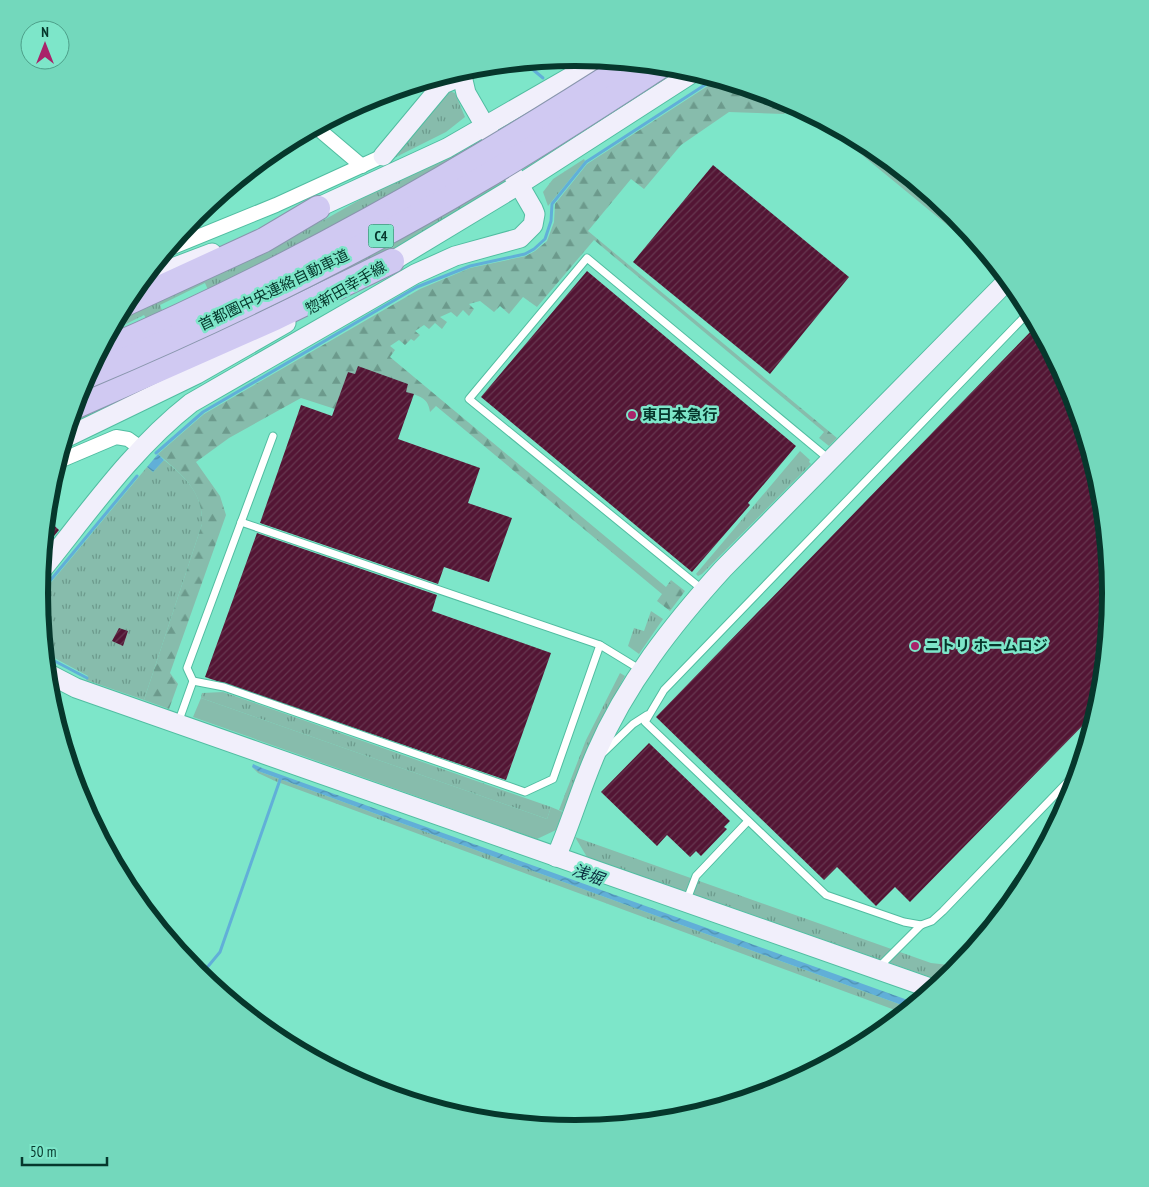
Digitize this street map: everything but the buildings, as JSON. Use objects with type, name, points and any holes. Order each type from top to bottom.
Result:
[{"type":"highway","name":"首都圏中央連絡自動車道","points":[[109,348],[230,292],[323,245],[441,181],[620,69]]},
{"type":"highway","name":"首都圏中央連絡自動車道","points":[[97,372],[266,295],[383,235],[478,181],[651,72]]},
{"type":"highway","points":[[138,298],[264,240],[318,208]]},
{"type":"highway","points":[[84,403],[275,318],[392,261]]},
{"type":"street","points":[[155,274],[221,249],[410,167],[486,127],[589,67]]},
{"type":"street","points":[[668,89],[673,76]]},
{"type":"street","name":"惣新田幸手線","points":[[72,435],[197,374],[392,261],[520,184],[684,78]]},
{"type":"street","points":[[49,561],[142,449],[171,419],[192,403],[415,274],[455,256],[520,238],[533,224],[535,214],[520,184],[466,93],[464,79]]},
{"type":"street","points":[[180,244],[276,205],[383,156],[446,82]]},
{"type":"street","points":[[321,132],[362,166]]},
{"type":"street","points":[[556,857],[592,763],[611,722],[641,670],[703,590],[1002,286]]},
{"type":"street","points":[[65,459],[116,437],[128,439],[142,449]]},
{"type":"street","points":[[55,677],[76,688],[926,987]]},
{"type":"lane","points":[[703,590],[469,399],[587,258],[830,460]]},
{"type":"lane","points":[[921,925],[904,922],[826,895],[645,722],[664,690],[1023,318]]},
{"type":"lane","points":[[178,723],[193,681],[187,668],[273,436]]},
{"type":"lane","points":[[241,522],[600,645],[641,670]]},
{"type":"lane","points":[[193,681],[224,687],[525,792],[553,779],[600,645]]},
{"type":"lane","points":[[592,763],[633,724],[650,714]]},
{"type":"lane","points":[[877,970],[921,925],[932,921],[943,911],[1065,784]]},
{"type":"lane","points":[[686,903],[696,876],[748,821]]},
{"type":"green space","points":[[665,76],[658,86],[528,170],[520,167]]},
{"type":"green space","points":[[711,84],[744,94],[787,112],[784,114],[729,112],[681,145],[644,189],[631,179],[588,231],[837,438],[829,446],[819,438],[824,432],[594,240],[537,307],[523,297],[509,314],[500,306],[494,312],[480,301],[469,304],[474,309],[469,316],[463,310],[457,317],[451,312],[440,317],[447,322],[442,329],[435,323],[429,329],[424,325],[415,331],[420,335],[414,341],[411,339],[405,345],[399,340],[390,346],[395,350],[390,357],[666,587],[671,580],[685,591],[670,611],[657,601],[662,594],[436,406],[430,412],[425,400],[406,392],[408,384],[358,366],[355,374],[348,372],[335,409],[301,398],[229,438],[196,462],[220,496],[226,515],[170,673],[178,684],[169,709],[144,700],[202,524],[199,502],[195,492],[183,476],[158,454],[204,414],[420,289],[470,268],[526,256],[535,251],[547,241],[554,222],[555,204],[587,164]]},
{"type":"green space","points":[[449,91],[455,93],[465,117],[446,132],[386,162]]},
{"type":"green space","points":[[480,139],[485,140],[457,162],[209,292],[205,283],[160,305],[163,313],[147,320],[144,315],[120,327],[132,308],[324,220],[393,181]]},
{"type":"green space","points":[[847,142],[895,175],[922,197],[964,239]]},
{"type":"green space","points":[[584,159],[585,161],[548,206],[543,192],[553,179]]},
{"type":"green space","points":[[507,177],[506,183],[370,265],[87,395],[92,384]]},
{"type":"green space","points":[[164,381],[74,426],[78,417]]},
{"type":"green space","points":[[800,451],[810,460],[811,464],[698,576],[696,574]]},
{"type":"green space","points":[[164,460],[186,480],[200,503],[202,524],[144,700],[86,680],[88,676],[52,656],[48,586],[147,467],[153,472]]},
{"type":"green space","points":[[651,611],[663,619],[639,654],[628,646],[634,628],[644,631]]},
{"type":"green space","points":[[620,673],[625,676],[594,734],[563,811],[559,810],[586,740]]},
{"type":"green space","points":[[223,692],[551,807],[547,819],[201,698],[202,693]]},
{"type":"green space","points":[[201,698],[547,819],[551,807],[563,812],[556,830],[537,839],[193,717]]},
{"type":"green space","points":[[252,767],[258,771],[903,1005],[897,1011],[275,781],[258,773]]},
{"type":"green space","points":[[575,837],[931,963],[948,965],[934,978],[587,857]]},
{"type":"water","points":[[158,454],[164,460],[153,472],[147,467]]},
{"type":"water","points":[[253,764],[909,1001],[903,1005],[258,771],[252,767]]},
{"type":"waterway","points":[[532,69],[543,78]]},
{"type":"waterway","points":[[156,453],[203,412],[417,287],[470,266],[525,254],[534,249],[545,239],[551,221],[552,204],[586,162],[707,83]]},
{"type":"waterway","points":[[48,583],[137,476]]},
{"type":"waterway","points":[[52,660],[87,678]]},
{"type":"waterway","points":[[206,969],[220,952],[281,777]]},
{"type":"place","name":"東日本急行","points":[[632,415]]},
{"type":"place","name":"ニトリ ホームロジ","points":[[915,646]]},
{"type":"water label","name":"浅堀","points":[[588,874]]}]
